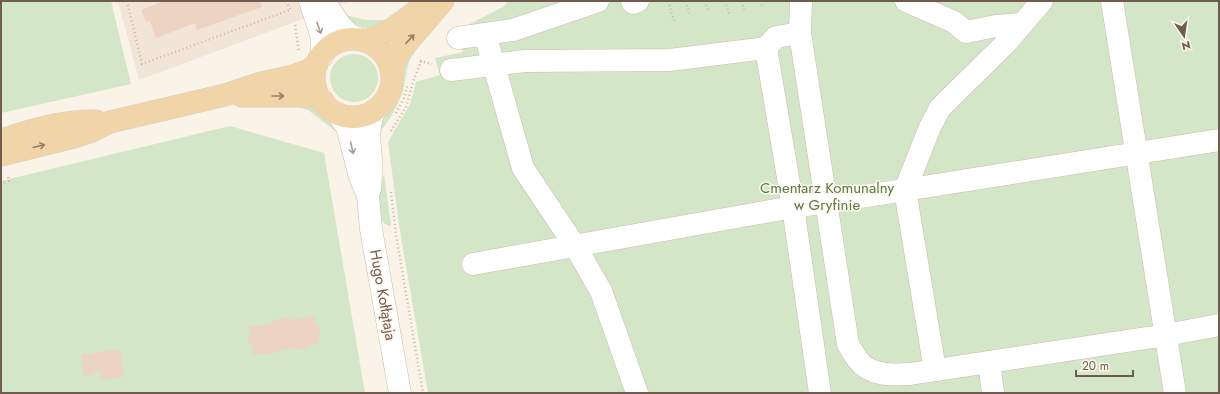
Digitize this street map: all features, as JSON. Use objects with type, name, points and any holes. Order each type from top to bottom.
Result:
[{"type":"main road","points":[[1,155],[74,137],[92,131],[110,122],[225,95],[261,83],[301,73],[309,70],[328,48],[336,43],[346,39],[362,40],[376,38],[393,29],[430,1]]},
{"type":"main road","points":[[225,95],[312,96],[347,116],[367,114],[384,102],[389,93],[392,83],[392,72],[395,58],[441,6],[443,1]]},
{"type":"main road","points":[[362,40],[375,45],[382,52],[389,61],[392,72]]},
{"type":"main road","points":[[319,60],[315,74],[315,84],[318,93],[330,107]]},
{"type":"main road","points":[[1,140],[71,123],[88,121],[110,122]]},
{"type":"street","points":[[310,1],[322,37],[319,60]]},
{"type":"street","points":[[324,1],[342,27],[351,36],[362,40]]},
{"type":"street","points":[[458,38],[513,30],[598,1]]},
{"type":"street","points":[[632,1],[633,3],[638,1]]},
{"type":"street","points":[[801,1],[800,32],[848,344],[858,362],[871,371],[889,375],[910,374],[1166,335],[1219,325]]},
{"type":"street","points":[[906,1],[954,22],[966,32],[996,26],[1021,24]]},
{"type":"street","points":[[935,370],[905,190],[930,127],[940,108],[1006,42],[1042,1]]},
{"type":"street","points":[[1112,1],[1175,393]]},
{"type":"street","points":[[451,70],[525,61],[670,60],[766,48],[776,37],[800,32]]},
{"type":"street","points":[[485,34],[523,168],[575,246],[601,291],[637,393]]},
{"type":"street","points":[[766,48],[793,207],[820,393]]},
{"type":"street","name":"Hugo Kołłątaja","points":[[330,107],[347,127],[360,177],[368,196]]},
{"type":"street","name":"Hugo Kołłątaja","points":[[376,109],[370,125],[371,174],[368,196],[371,228],[400,393]]},
{"type":"street","points":[[473,264],[793,207],[1219,140]]},
{"type":"street","points":[[989,362],[993,393]]},
{"type":"path","points":[[127,1],[142,64],[290,10]]},
{"type":"path","points":[[668,1],[674,21]]},
{"type":"path","points":[[686,1],[690,15]]},
{"type":"path","points":[[705,1],[708,10]]},
{"type":"path","points":[[725,1],[730,16]]},
{"type":"path","points":[[742,1],[745,12]]},
{"type":"path","points":[[760,1],[762,6]]},
{"type":"path","points":[[388,136],[406,107],[420,61],[424,56]]},
{"type":"path","points":[[1,185],[9,181],[8,176]]},
{"type":"path","points":[[390,187],[423,393]]},
{"type":"shaded area","points":[[118,1],[352,1],[139,80]]},
{"type":"green space","points":[[1,1],[111,1],[131,84],[1,113]]},
{"type":"green space","name":"Cmentarz Komunalny w Gryfinie","points":[[508,1],[1219,1],[1219,393],[428,393],[399,225],[388,142],[409,106],[416,82],[440,75],[435,58],[463,52],[456,31],[503,7]]},
{"type":"green space","points":[[344,16],[365,20],[385,21],[369,29],[354,25]]},
{"type":"green space","points":[[411,48],[415,52],[409,61],[401,95],[389,119],[382,130],[378,133],[381,115],[395,97],[399,80]]},
{"type":"green space","points":[[349,54],[359,54],[371,61],[378,73],[378,83],[371,95],[359,102],[349,102],[341,98],[334,91],[330,83],[330,73],[334,65],[341,58]]},
{"type":"green space","points":[[294,106],[319,107],[330,117],[343,137],[308,110]]},
{"type":"green space","points":[[230,126],[324,153],[365,393],[1,393],[1,181]]},
{"type":"green space","points":[[384,174],[391,226],[386,225],[380,219],[378,198],[380,185]]},
{"type":"building","points":[[165,1],[260,1],[262,7],[197,30],[195,23],[156,38],[150,21],[146,22],[141,10]]},
{"type":"building","points":[[314,316],[316,324],[319,326],[319,344],[308,346],[308,348],[296,350],[296,348],[276,351],[276,353],[254,355],[252,346],[249,344],[248,338],[251,336],[249,327],[273,323],[272,320],[291,317],[291,320]]},
{"type":"building","points":[[120,349],[124,377],[101,380],[100,370],[94,372],[95,374],[84,376],[81,355]]}]
